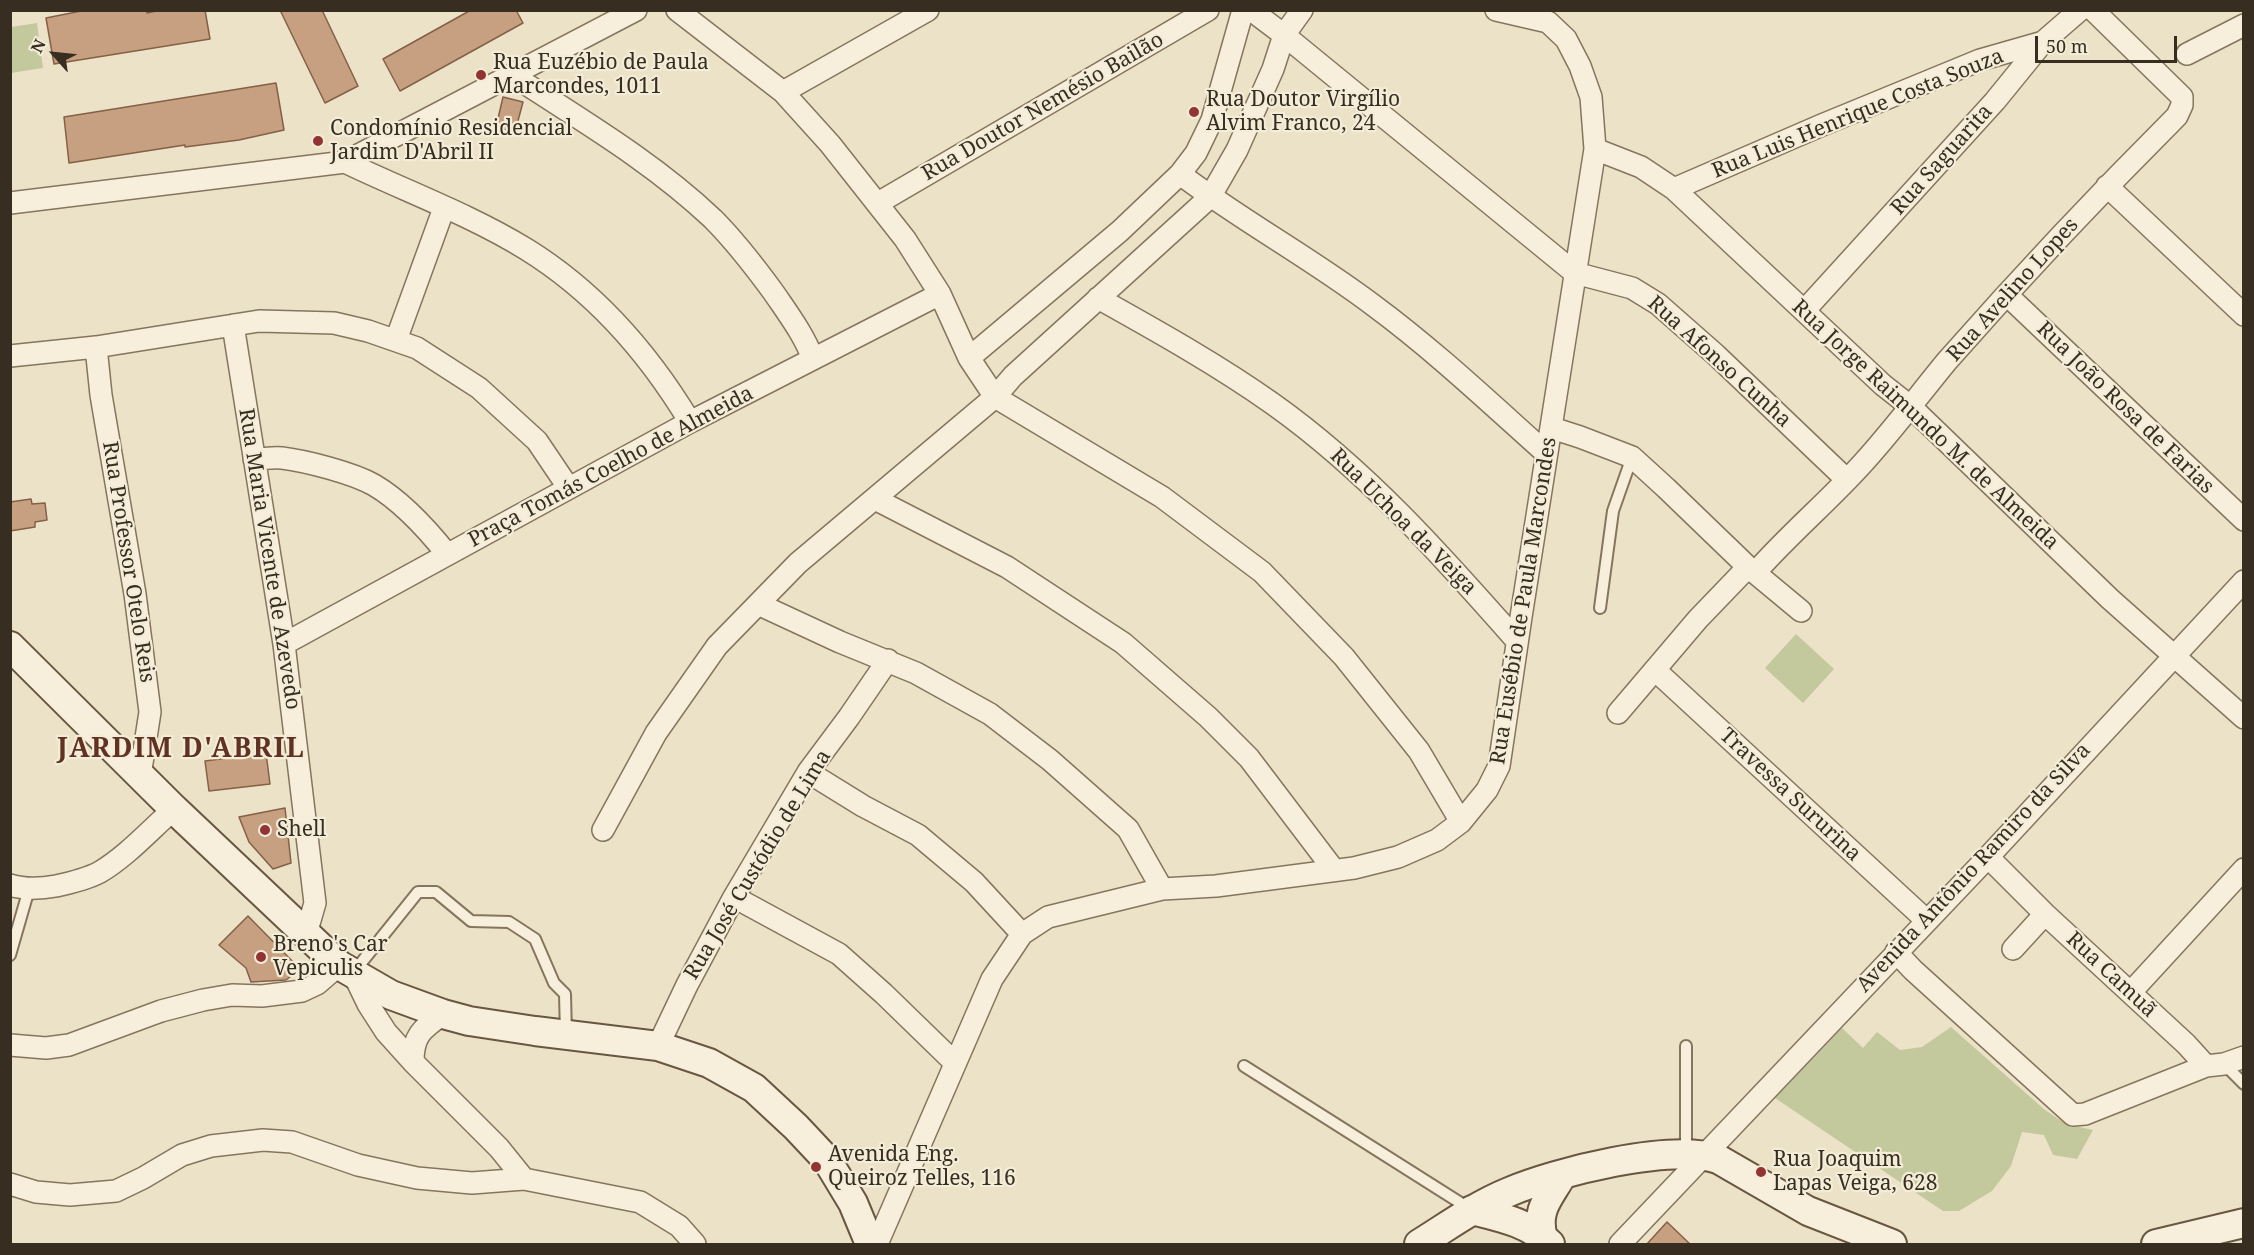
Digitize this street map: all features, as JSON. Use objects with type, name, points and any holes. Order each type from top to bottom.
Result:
[{"type":"main road","points":[[10,646],[174,809],[346,969],[391,995],[469,1021],[658,1046],[709,1063],[754,1088],[796,1126],[827,1160],[853,1203],[870,1245]]},
{"type":"main road","points":[[1419,1245],[1472,1210],[1511,1191],[1562,1175],[1644,1157],[1695,1154],[1718,1159],[1808,1211],[1892,1245]]},
{"type":"main road","points":[[1547,1241],[1539,1224],[1540,1214],[1562,1175]]},
{"type":"main road","points":[[1472,1210],[1522,1225],[1547,1241]]},
{"type":"main road","points":[[2174,1243],[2244,1223]]},
{"type":"street","points":[[10,203],[345,162],[636,10]]},
{"type":"street","points":[[677,10],[783,92],[878,203],[905,239],[940,294],[969,358],[995,397],[1162,497],[1262,572],[1344,657],[1419,751],[1461,822]]},
{"type":"street","points":[[783,92],[928,10]]},
{"type":"street","name":"Rua Doutor Nemésio Bailão","points":[[878,203],[1208,10]]},
{"type":"street","points":[[969,358],[1120,231],[1180,174],[1196,153],[1212,120],[1243,10]]},
{"type":"street","points":[[1251,10],[1575,273]]},
{"type":"street","points":[[603,830],[656,733],[717,646],[798,563],[995,397],[1013,376],[1210,196],[1237,150],[1273,69],[1284,35],[1302,10]]},
{"type":"street","points":[[1496,10],[1551,16]]},
{"type":"street","name":"Rua Saguarita","points":[[1804,311],[1995,101],[2043,42],[2080,10]]},
{"type":"street","name":"Rua Avelino Lopes","points":[[1618,713],[1698,619],[1847,480],[1911,407],[1936,374],[2007,295],[2107,186],[2177,116],[2182,105],[2182,97],[2093,10]]},
{"type":"street","name":"Rua Eusébio de Paula Marcondes","points":[[877,1245],[992,979],[1022,934],[1048,917],[1162,889],[1216,886],[1354,868],[1398,857],[1437,840],[1461,822],[1487,790],[1500,766],[1517,640],[1595,149],[1591,97],[1580,66],[1551,16]]},
{"type":"street","points":[[2187,54],[2244,25]]},
{"type":"street","name":"Rua Luis Henrique Costa Souza","points":[[1674,189],[1822,124],[1980,60],[2043,42]]},
{"type":"street","points":[[512,75],[617,142],[714,220],[766,282],[805,338],[813,359]]},
{"type":"street","name":"Rua Jorge Raimundo M. de Almeida","points":[[1595,149],[1641,167],[1674,189],[1911,407],[2110,599],[2244,718]]},
{"type":"street","points":[[345,162],[457,213],[525,248],[560,272],[615,322],[644,356],[690,422]]},
{"type":"street","points":[[1180,174],[1374,305],[1465,381],[1547,454]]},
{"type":"street","points":[[2107,186],[2244,315]]},
{"type":"street","points":[[396,340],[444,208]]},
{"type":"street","name":"Rua Afonso Cunha","points":[[1575,273],[1632,288],[1658,304],[1716,355],[1847,480]]},
{"type":"street","name":"Praça Tomás Coelho de Almeida","points":[[284,644],[568,487],[940,294]]},
{"type":"street","name":"Rua João Rosa de Farias","points":[[2007,295],[2244,520]]},
{"type":"street","name":"Rua Uchoa da Veiga","points":[[1098,298],[1162,333],[1273,404],[1354,469],[1438,551],[1517,640]]},
{"type":"street","points":[[10,356],[96,347],[259,321],[334,323],[417,348],[479,388],[537,441],[568,487]]},
{"type":"street","name":"Rua Maria Vicente de Azevedo","points":[[233,325],[284,644],[315,903],[306,934]]},
{"type":"street","name":"Rua Professor Otelo Reis","points":[[96,347],[101,395],[135,594],[150,712],[140,776]]},
{"type":"street","points":[[1552,428],[1632,458],[1752,570],[1801,611]]},
{"type":"street","points":[[254,459],[280,458],[308,463],[373,485],[406,510],[434,537],[447,554]]},
{"type":"street","points":[[875,499],[1007,567],[1123,643],[1208,717],[1249,758],[1334,870]]},
{"type":"street","name":"Avenida Antônio Ramiro da Silva","points":[[1620,1245],[1695,1154],[1724,1138],[2244,581]]},
{"type":"street","points":[[758,604],[840,642],[888,660],[990,714],[1050,760],[1128,828],[1162,889]]},
{"type":"street","name":"Rua José Custódio de Lima","points":[[658,1046],[687,985],[734,897],[808,772],[888,660]]},
{"type":"street","name":"Travessa Sururina","points":[[1655,670],[1926,920]]},
{"type":"street","points":[[808,772],[863,806],[918,835],[974,882],[1022,934]]},
{"type":"street","points":[[20,887],[73,882],[98,873],[117,861],[174,809]]},
{"type":"street","name":"Rua Camuã","points":[[1988,857],[2045,914],[2186,1044],[2225,1062]]},
{"type":"street","points":[[2131,992],[2244,868]]},
{"type":"street","points":[[734,897],[839,954],[885,994],[955,1063]]},
{"type":"street","points":[[2013,949],[2045,914]]},
{"type":"street","points":[[1896,952],[1921,978],[2073,1115],[2085,1114],[2225,1062]]},
{"type":"street","points":[[10,1045],[46,1048],[69,1045],[160,1011],[203,1000],[232,995],[262,996],[302,991],[346,969],[386,1032],[499,1148],[524,1179]]},
{"type":"street","points":[[413,1062],[413,1044],[424,1028],[443,1014]]},
{"type":"street","points":[[10,1184],[36,1192],[70,1195],[116,1191],[182,1155],[211,1146],[263,1140],[292,1142],[358,1165],[417,1178],[472,1184],[524,1179],[640,1202],[663,1214],[679,1226],[695,1245]]},
{"type":"lane","points":[[1600,609],[1613,511],[1632,458]]},
{"type":"lane","points":[[10,955],[20,887]]},
{"type":"lane","points":[[346,969],[418,892],[436,892],[471,921],[509,922],[535,939],[554,983],[565,994],[566,1035]]},
{"type":"lane","points":[[1686,1046],[1687,1124],[1695,1154]]},
{"type":"lane","points":[[2225,1062],[2244,1084]]},
{"type":"lane","points":[[1244,1066],[1472,1210]]},
{"type":"green space","points":[[37,23],[43,68],[11,73],[11,27]]},
{"type":"green space","points":[[1796,634],[1834,669],[1803,703],[1765,668]]},
{"type":"green space","points":[[1951,1027],[2045,1110],[2066,1124],[2093,1130],[2077,1159],[2053,1155],[2044,1135],[2022,1132],[2011,1166],[1992,1191],[1959,1211],[1943,1211],[1775,1098],[1842,1028],[1863,1048],[1877,1032],[1900,1050],[1922,1047]]},
{"type":"building","points":[[86,10],[147,10],[147,13],[161,10],[205,10],[210,39],[54,64],[46,18]]},
{"type":"building","points":[[280,10],[322,10],[358,86],[325,103]]},
{"type":"building","points":[[471,10],[516,10],[523,23],[400,91],[383,59]]},
{"type":"building","points":[[276,83],[284,130],[239,140],[185,147],[185,145],[69,163],[64,117]]},
{"type":"building","points":[[503,97],[523,102],[515,132],[496,127]]},
{"type":"building","points":[[31,499],[32,504],[45,503],[47,520],[35,522],[35,527],[10,531],[10,502]]},
{"type":"building","points":[[266,753],[270,784],[209,791],[205,761]]},
{"type":"building","name":"Shell","points":[[285,808],[291,863],[273,869],[249,842],[239,817]]},
{"type":"building","name":"Breno's Car Vepiculis","points":[[248,916],[300,969],[286,980],[251,982],[246,968],[219,945]]},
{"type":"building","points":[[1667,1222],[1691,1245],[1646,1245]]},
{"type":"place","name":"Rua Euzébio de Paula Marcondes, 1011","points":[[481,75]]},
{"type":"place","name":"Rua Doutor Virgílio Alvim Franco, 24","points":[[1194,112]]},
{"type":"place","name":"Condomínio Residencial Jardim D'Abril II","points":[[318,141]]},
{"type":"place","name":"Shell","points":[[265,830]]},
{"type":"place","name":"Breno's Car Vepiculis","points":[[261,957]]},
{"type":"place","name":"Avenida Eng. Queiroz Telles, 116","points":[[816,1167]]},
{"type":"place","name":"Rua Joaquim Lapas Veiga, 628","points":[[1761,1172]]},
{"type":"district","name":"JARDIM D'ABRIL","points":[[181,749]]}]
